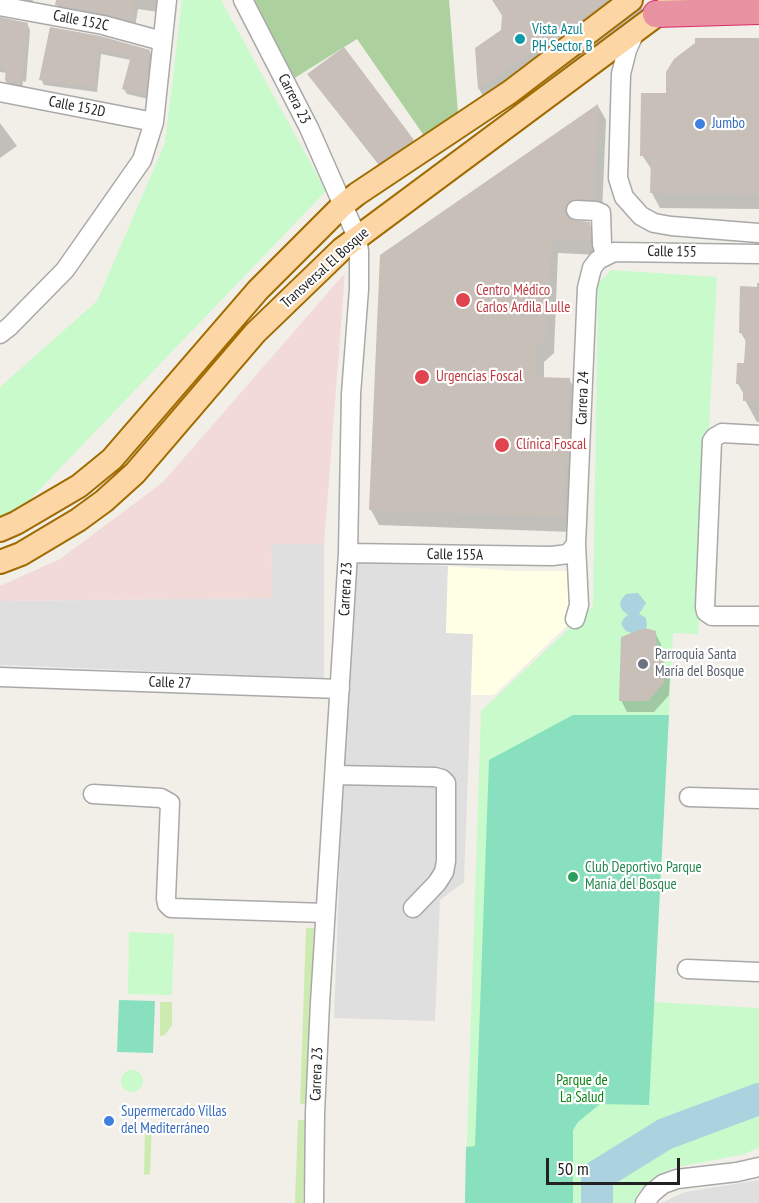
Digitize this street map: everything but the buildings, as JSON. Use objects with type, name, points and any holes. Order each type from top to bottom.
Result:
[{"type":"highway","points":[[656,14],[727,6],[759,11]]},
{"type":"main road","name":"Transversal El Bosque","points":[[0,530],[79,486],[112,459],[258,290],[342,206],[510,92],[631,0]]},
{"type":"main road","name":"Transversal El Bosque","points":[[0,562],[21,554],[78,520],[104,501],[135,473],[255,333],[357,237],[677,0]]},
{"type":"street","points":[[5,330],[65,270],[142,160],[154,122],[167,0]]},
{"type":"street","name":"Carrera 23","points":[[243,0],[309,128],[357,237],[359,289],[351,393],[348,554],[325,913],[315,1113],[314,1203]]},
{"type":"street","name":"Calle 152C","points":[[0,6],[103,25],[162,40]]},
{"type":"street","name":"Calle 155","points":[[636,30],[627,50],[621,74],[618,178],[624,197],[641,216],[654,223],[759,233]]},
{"type":"street","name":"Calle 152D","points":[[0,92],[154,122]]},
{"type":"street","points":[[576,210],[601,213],[602,244],[605,255]]},
{"type":"street","name":"Calle 155","points":[[605,255],[627,251],[759,254]]},
{"type":"street","name":"Carrera 24","points":[[574,619],[579,605],[576,544],[587,288],[592,268],[605,255]]},
{"type":"street","points":[[759,435],[722,433],[714,437],[712,441],[705,607],[706,612],[712,615],[759,616]]},
{"type":"street","name":"Calle 155A","points":[[348,554],[557,556],[573,550],[576,544]]},
{"type":"street","name":"Calle 27","points":[[0,677],[340,689]]},
{"type":"street","points":[[335,775],[435,777],[446,783],[444,872],[437,883],[413,908]]},
{"type":"street","points":[[93,794],[161,798],[170,803],[166,898],[171,908],[325,913]]},
{"type":"street","points":[[689,797],[759,799]]},
{"type":"street","points":[[687,969],[759,972]]},
{"type":"street","points":[[645,1203],[652,1192],[663,1184],[677,1179],[759,1167]]},
{"type":"shaded area","points":[[345,273],[324,544],[271,544],[273,598],[0,601],[0,586],[60,559],[163,482]]},
{"type":"shaded area","points":[[271,544],[324,544],[324,678],[0,665],[0,601],[272,598]]},
{"type":"shaded area","points":[[351,562],[448,566],[446,633],[473,634],[464,882],[440,900],[435,1021],[334,1018]]},
{"type":"shaded area","points":[[448,566],[511,571],[573,571],[573,620],[494,695],[471,695],[473,634],[446,633]]},
{"type":"shaded area","points":[[759,1180],[759,1203],[661,1203],[685,1192]]},
{"type":"green space","points":[[182,0],[221,0],[326,191],[20,510],[0,519],[0,387],[97,301],[165,143]]},
{"type":"green space","points":[[253,0],[449,0],[458,113],[427,140],[357,39],[293,79]]},
{"type":"green space","name":"Parque de La Salud","points":[[611,270],[717,277],[698,634],[673,633],[654,1002],[759,1008],[759,1147],[745,1154],[673,1168],[656,1176],[641,1189],[633,1203],[465,1203],[481,711],[593,606],[598,284]]},
{"type":"green space","name":"Club Deportivo Parque Manía del Bosque","points":[[573,715],[669,715],[649,1105],[600,1104],[578,1122],[573,1130],[573,1203],[465,1203],[466,1147],[475,1146],[489,760]]},
{"type":"green space","points":[[306,928],[314,928],[308,1104],[300,1104]]},
{"type":"green space","points":[[129,932],[174,934],[172,995],[128,994]]},
{"type":"green space","points":[[119,1000],[155,1001],[153,1053],[117,1052]]},
{"type":"green space","points":[[160,1002],[172,1002],[172,1025],[165,1035],[160,1036]]},
{"type":"green space","points":[[132,1070],[140,1073],[143,1081],[140,1089],[132,1092],[124,1089],[121,1081],[124,1073]]},
{"type":"green space","points":[[298,1120],[306,1120],[303,1203],[295,1203]]},
{"type":"green space","points":[[145,1124],[152,1124],[150,1174],[144,1175]]},
{"type":"water","points":[[638,593],[646,603],[639,614],[646,618],[647,626],[643,631],[634,634],[626,631],[621,624],[628,615],[620,605],[626,594]]},
{"type":"waterway","points":[[597,1203],[597,1176],[665,1134],[759,1099]]},
{"type":"place","name":"Vista Azul PH Sector B","points":[[520,39]]},
{"type":"place","name":"Jumbo","points":[[700,124]]},
{"type":"place","name":"Centro Médico Carlos Ardila Lulle","points":[[463,300]]},
{"type":"place","name":"Urgencias Foscal","points":[[422,377]]},
{"type":"place","name":"Clínica Foscal","points":[[502,445]]},
{"type":"place","name":"Parroquia Santa María del Bosque","points":[[643,664]]},
{"type":"place","name":"Club Deportivo Parque Manía del Bosque","points":[[573,877]]},
{"type":"place","name":"Supermercado Villas del Mediterráneo","points":[[109,1121]]}]
